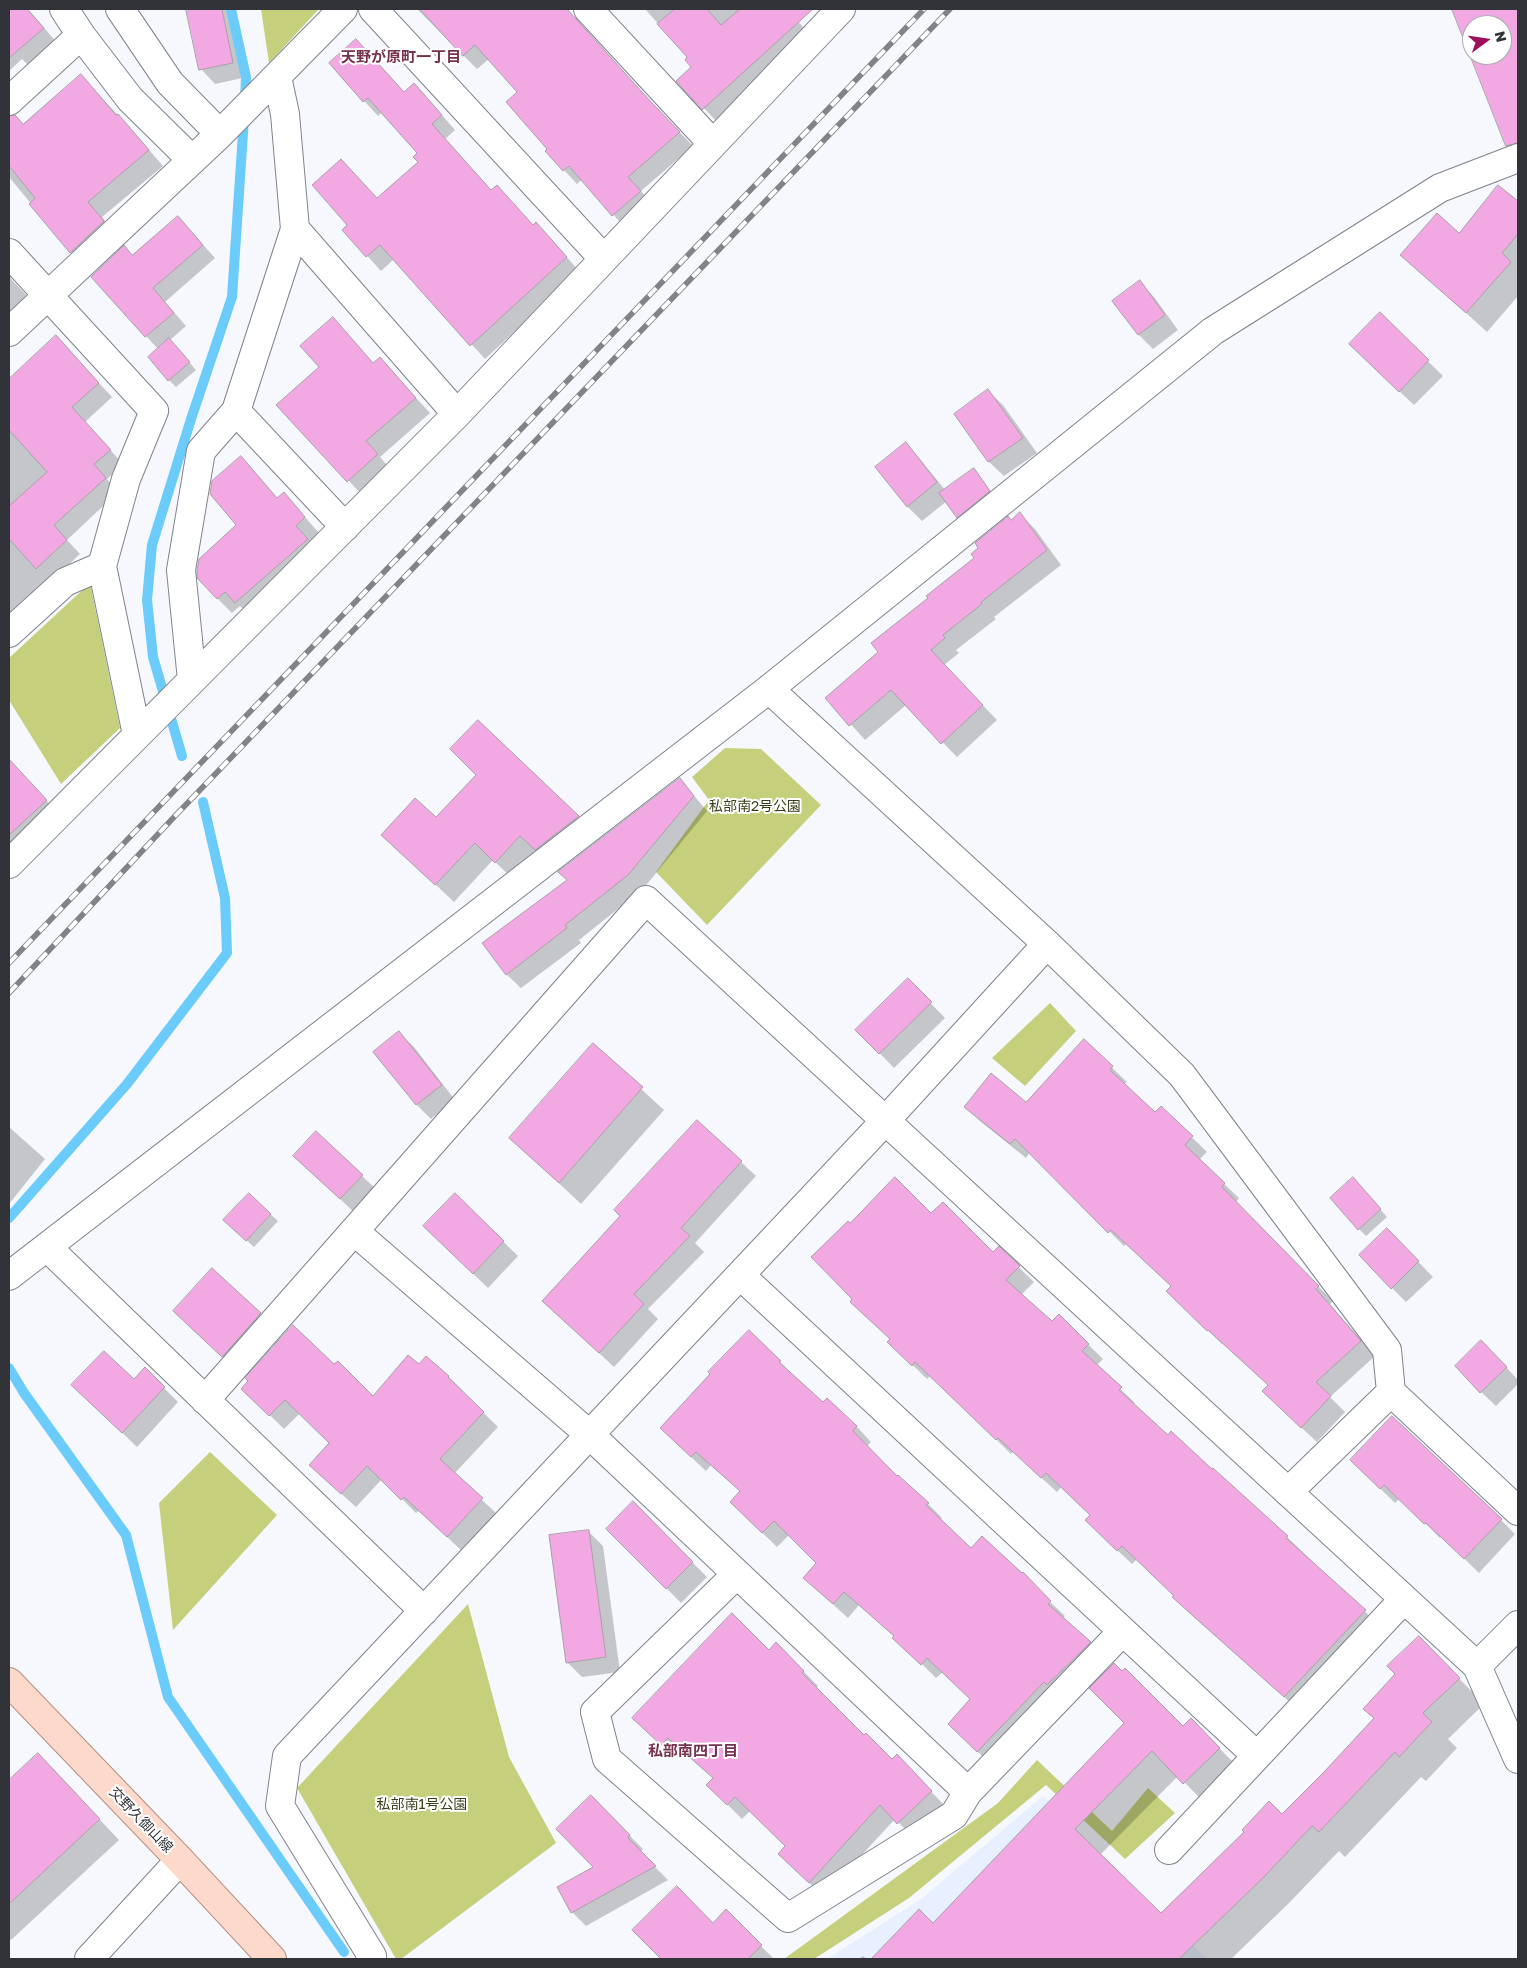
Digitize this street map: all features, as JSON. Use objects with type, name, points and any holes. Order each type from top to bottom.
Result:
[{"type":"main road","name":"交野久御山線","points":[[9,1682],[272,1959]]},
{"type":"street","points":[[64,9],[81,35],[130,99],[192,160]]},
{"type":"street","points":[[120,9],[170,83],[220,134]]},
{"type":"street","points":[[9,332],[220,134],[343,9]]},
{"type":"street","points":[[373,9],[604,259]]},
{"type":"street","points":[[588,9],[713,144]]},
{"type":"street","points":[[9,864],[457,414],[713,144],[833,12]]},
{"type":"street","points":[[9,101],[81,35]]},
{"type":"street","points":[[192,680],[181,570],[201,450],[236,411],[295,229],[285,114],[277,77]]},
{"type":"street","points":[[9,1276],[770,689],[1212,331],[1440,188],[1518,158]]},
{"type":"street","points":[[295,229],[457,414]]},
{"type":"street","points":[[9,253],[154,411],[126,479],[102,566],[137,735]]},
{"type":"street","points":[[236,411],[345,526]]},
{"type":"street","points":[[9,633],[65,582],[102,566]]},
{"type":"street","points":[[770,689],[1047,944],[1182,1075],[1387,1350],[1391,1392],[1518,1511]]},
{"type":"street","points":[[206,1400],[646,900],[1477,1666],[1518,1759]]},
{"type":"street","points":[[370,1959],[372,1956],[280,1806],[286,1756],[885,1121],[1047,944]]},
{"type":"street","points":[[354,1231],[590,1435],[968,1792]]},
{"type":"street","points":[[46,1247],[424,1610]]},
{"type":"street","points":[[740,1275],[1257,1756]]},
{"type":"street","points":[[1288,1492],[1391,1392]]},
{"type":"street","points":[[737,1574],[595,1712],[607,1759],[788,1918],[954,1815],[968,1792],[1122,1632]]},
{"type":"street","points":[[1169,1850],[1404,1599]]},
{"type":"street","points":[[1477,1666],[1518,1625]]},
{"type":"street","points":[[89,1959],[180,1860]]},
{"type":"shaded area","points":[[1043,1796],[1207,1959],[827,1959],[921,1899]]},
{"type":"green space","points":[[261,9],[319,9],[269,63]]},
{"type":"green space","points":[[90,583],[120,728],[61,784],[9,700],[9,658]]},
{"type":"green space","name":"私部南2号公園","points":[[725,748],[761,749],[821,805],[707,925],[656,872],[709,800],[692,777]]},
{"type":"green space","points":[[1050,1003],[1076,1031],[1025,1086],[992,1058]]},
{"type":"green space","points":[[210,1452],[277,1515],[173,1630],[159,1503]]},
{"type":"green space","name":"私部南1号公園","points":[[468,1604],[509,1757],[556,1843],[401,1959],[396,1959],[297,1788]]},
{"type":"green space","points":[[1037,1760],[1112,1831],[1148,1788],[1175,1813],[1125,1859],[1046,1785],[909,1898],[814,1959],[784,1959],[998,1803]]},
{"type":"building","points":[[9,9],[27,9],[44,28],[9,58]]},
{"type":"building","points":[[186,9],[222,9],[233,63],[199,70]]},
{"type":"building","points":[[420,9],[567,9],[680,132],[628,177],[641,191],[612,216],[569,166],[563,171],[545,151],[547,149],[506,102],[517,92],[475,45],[463,56]]},
{"type":"building","points":[[675,9],[707,9],[721,25],[740,9],[813,9],[702,110],[676,81],[691,67],[685,60],[687,57],[657,24]]},
{"type":"building","points":[[1452,9],[1518,9],[1518,143],[1506,146],[1474,65],[1512,65],[1512,15],[1462,15],[1462,34]]},
{"type":"building","points":[[356,39],[404,92],[414,83],[442,115],[432,124],[491,190],[497,185],[533,225],[536,222],[567,257],[470,346],[380,245],[366,257],[342,230],[347,225],[312,185],[341,159],[377,198],[418,162],[413,157],[417,153],[368,98],[363,102],[329,63]]},
{"type":"building","points":[[81,74],[149,150],[88,202],[104,221],[70,253],[29,204],[35,198],[9,166],[9,116],[15,115],[23,124]]},
{"type":"building","points":[[1498,185],[1518,201],[1518,234],[1502,253],[1511,262],[1466,313],[1400,255],[1437,213],[1459,233]]},
{"type":"building","points":[[178,216],[203,245],[153,288],[174,313],[145,337],[91,277],[124,245],[132,255]]},
{"type":"building","points":[[1140,280],[1165,315],[1138,335],[1112,301]]},
{"type":"building","points":[[1380,312],[1429,360],[1399,392],[1349,344]]},
{"type":"building","points":[[333,317],[373,363],[380,357],[416,398],[366,441],[378,454],[347,482],[276,405],[319,367],[300,346]]},
{"type":"building","points":[[56,335],[99,383],[72,407],[111,450],[94,464],[106,478],[54,525],[67,540],[36,569],[9,539],[9,506],[47,472],[9,430],[9,379]]},
{"type":"building","points":[[169,338],[190,362],[168,381],[148,357]]},
{"type":"building","points":[[988,389],[1023,438],[988,462],[954,414]]},
{"type":"building","points":[[906,442],[937,482],[907,507],[875,467]]},
{"type":"building","points":[[241,456],[277,498],[284,492],[305,517],[296,526],[308,539],[235,603],[225,592],[217,599],[197,578],[197,571],[199,559],[236,525],[210,494],[212,481]]},
{"type":"building","points":[[974,468],[990,491],[957,518],[939,493]]},
{"type":"building","points":[[1020,512],[1047,550],[981,602],[982,604],[943,635],[945,638],[931,650],[983,705],[941,744],[891,690],[849,726],[825,698],[878,652],[871,643],[928,598],[926,596],[974,558],[971,554],[978,548],[975,543],[1008,516],[1011,520]]},
{"type":"building","points":[[478,720],[579,816],[535,850],[520,836],[495,863],[475,843],[435,885],[381,835],[415,798],[436,817],[476,775],[450,749]]},
{"type":"building","points":[[9,759],[47,800],[9,835]]},
{"type":"building","points":[[680,778],[694,796],[628,875],[565,925],[567,928],[506,975],[482,943],[567,880],[558,872]]},
{"type":"building","points":[[908,978],[932,1002],[879,1054],[855,1030]]},
{"type":"building","points":[[399,1031],[442,1085],[416,1105],[373,1052]]},
{"type":"building","points":[[1084,1039],[1113,1066],[1110,1070],[1155,1112],[1161,1106],[1193,1136],[1185,1145],[1225,1183],[1222,1187],[1319,1286],[1316,1289],[1361,1341],[1316,1382],[1331,1396],[1301,1428],[1262,1391],[1268,1385],[1207,1331],[1166,1291],[1171,1286],[1111,1230],[1108,1233],[1015,1139],[1010,1144],[964,1107],[991,1073],[1026,1102]]},
{"type":"building","points":[[593,1043],[643,1087],[559,1183],[509,1138]]},
{"type":"building","points":[[697,1120],[742,1161],[681,1228],[690,1236],[634,1294],[644,1304],[599,1353],[542,1301],[620,1216],[614,1210]]},
{"type":"building","points":[[316,1131],[363,1175],[340,1199],[293,1156]]},
{"type":"building","points":[[895,1177],[931,1213],[943,1202],[993,1252],[999,1246],[1020,1266],[1006,1280],[1052,1321],[1059,1314],[1089,1344],[1082,1351],[1122,1387],[1119,1390],[1168,1435],[1171,1431],[1213,1468],[1288,1536],[1286,1538],[1366,1610],[1284,1697],[1172,1597],[1174,1596],[1122,1546],[1117,1551],[1085,1520],[1090,1515],[1046,1473],[1041,1478],[998,1438],[996,1440],[915,1362],[912,1366],[887,1342],[890,1339],[850,1302],[852,1299],[811,1257],[848,1221],[850,1223]]},
{"type":"building","points":[[1353,1177],[1381,1209],[1358,1230],[1330,1198]]},
{"type":"building","points":[[249,1193],[271,1214],[246,1241],[223,1220]]},
{"type":"building","points":[[455,1193],[504,1241],[473,1274],[423,1226]]},
{"type":"building","points":[[1387,1228],[1419,1261],[1391,1289],[1359,1255]]},
{"type":"building","points":[[212,1268],[261,1313],[222,1357],[173,1311]]},
{"type":"building","points":[[293,1325],[334,1364],[338,1361],[373,1396],[408,1355],[419,1364],[426,1356],[449,1376],[484,1412],[440,1459],[483,1498],[447,1537],[404,1497],[401,1500],[367,1466],[341,1494],[309,1465],[329,1443],[285,1400],[269,1416],[241,1389],[248,1381],[245,1378]]},
{"type":"building","points":[[749,1330],[781,1361],[779,1362],[823,1402],[827,1398],[857,1426],[853,1431],[897,1476],[929,1503],[926,1505],[971,1548],[982,1536],[1023,1572],[1051,1601],[1048,1604],[1091,1642],[1047,1685],[1044,1682],[977,1752],[948,1724],[970,1699],[927,1658],[921,1665],[892,1638],[894,1636],[844,1592],[833,1604],[803,1578],[816,1563],[774,1521],[762,1533],[730,1502],[740,1491],[696,1452],[691,1457],[660,1428],[710,1374],[708,1372]]},
{"type":"building","points":[[1481,1340],[1507,1367],[1480,1393],[1455,1366]]},
{"type":"building","points":[[104,1351],[134,1379],[145,1367],[165,1387],[122,1433],[71,1385]]},
{"type":"building","points":[[1392,1416],[1502,1519],[1464,1559],[1384,1485],[1380,1489],[1350,1460]]},
{"type":"building","points":[[633,1501],[693,1562],[666,1589],[606,1529]]},
{"type":"building","points":[[589,1530],[606,1657],[566,1663],[549,1535]]},
{"type":"building","points":[[732,1613],[769,1650],[776,1642],[804,1671],[802,1673],[864,1735],[866,1733],[892,1759],[897,1754],[932,1791],[897,1824],[880,1805],[809,1883],[778,1854],[785,1846],[735,1797],[727,1805],[706,1785],[713,1778],[668,1738],[661,1745],[632,1718]]},
{"type":"building","points":[[1419,1636],[1460,1678],[1423,1713],[1432,1722],[1399,1757],[1395,1752],[1319,1832],[1312,1826],[1263,1878],[1179,1959],[871,1959],[919,1909],[933,1923],[1124,1723],[1089,1688],[1114,1663],[1122,1671],[1125,1668],[1183,1726],[1191,1718],[1220,1748],[1183,1784],[1152,1751],[1075,1829],[1161,1913],[1244,1832],[1242,1830],[1269,1801],[1282,1814],[1323,1773],[1374,1718],[1363,1709],[1395,1674],[1387,1666]]},
{"type":"building","points":[[38,1753],[100,1819],[9,1904],[9,1780]]},
{"type":"building","points":[[591,1795],[630,1835],[628,1838],[656,1866],[571,1913],[557,1887],[593,1867],[556,1829]]},
{"type":"building","points":[[677,1886],[713,1923],[726,1909],[762,1945],[748,1959],[661,1959],[632,1930]]},
{"type":"waterway","points":[[231,9],[246,77],[245,101]]},
{"type":"waterway","points":[[182,756],[153,657],[147,600],[152,545],[192,416],[232,297],[244,118]]},
{"type":"waterway","points":[[9,1218],[127,1084],[227,953],[225,898],[203,802]]},
{"type":"waterway","points":[[9,1368],[24,1393],[126,1535],[168,1697],[344,1952]]},
{"type":"railway","points":[[9,963],[924,9]]},
{"type":"railway","points":[[9,993],[175,816],[950,9]]},
{"type":"district","name":"天野が原町一丁目","points":[[401,57]]},
{"type":"district","name":"私部南四丁目","points":[[693,1751]]}]
